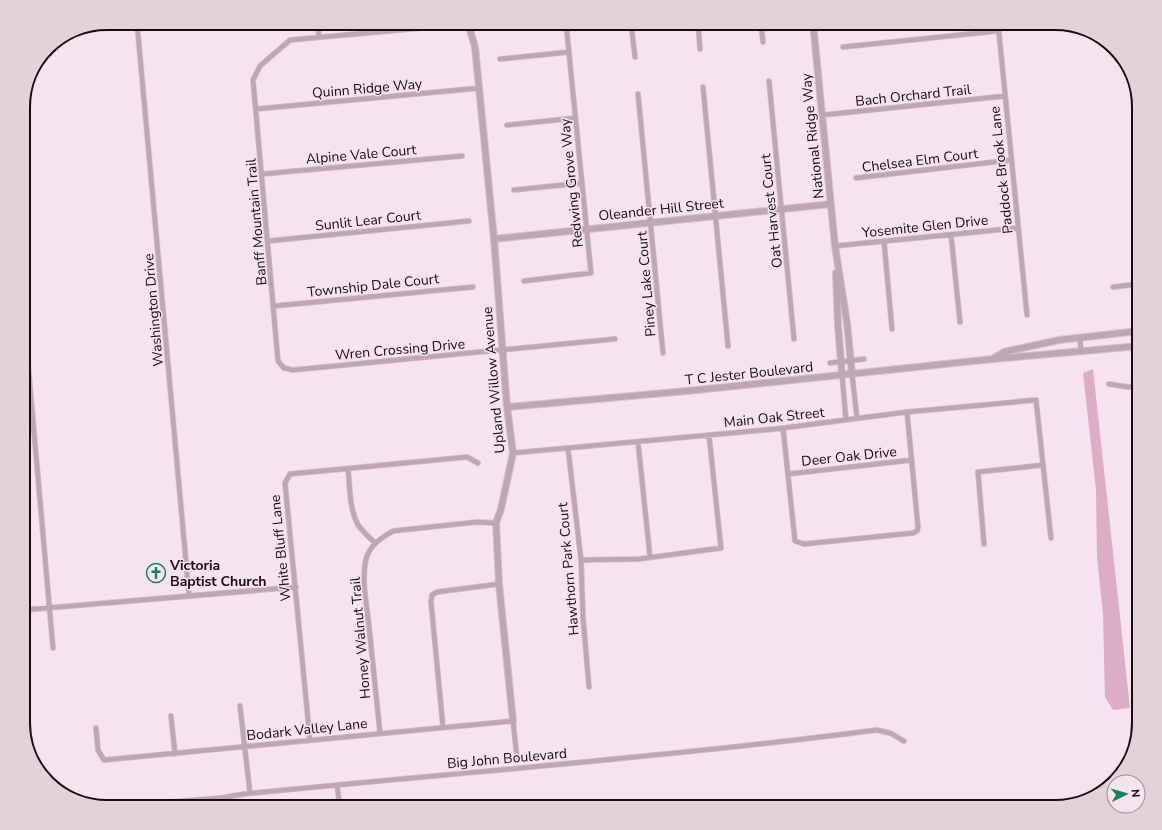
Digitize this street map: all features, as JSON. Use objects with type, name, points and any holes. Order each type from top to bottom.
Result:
[{"type":"street","name":"Washington Drive","points":[[138,30],[189,595]]},
{"type":"street","points":[[318,30],[319,37],[399,30]]},
{"type":"street","name":"Upland Willow Avenue","points":[[470,30],[475,47],[480,88],[494,239],[507,407],[513,453],[501,509],[496,523],[499,584],[517,758]]},
{"type":"street","name":"Redwing Grove Way","points":[[524,281],[591,273],[566,30]]},
{"type":"street","points":[[632,30],[634,56]]},
{"type":"street","points":[[699,30],[700,49]]},
{"type":"street","points":[[762,30],[763,42]]},
{"type":"street","name":"National Ridge Way","points":[[814,30],[835,246],[857,418]]},
{"type":"street","points":[[843,48],[998,31]]},
{"type":"street","name":"Paddock Brook Lane","points":[[998,31],[1027,315]]},
{"type":"street","name":"Banff Mountain Trail","points":[[284,368],[278,361],[253,80],[255,73],[260,66],[290,40],[319,37]]},
{"type":"street","points":[[500,59],[568,52]]},
{"type":"street","name":"Oat Harvest Court","points":[[769,81],[794,339]]},
{"type":"street","points":[[703,87],[728,346]]},
{"type":"street","name":"Quinn Ridge Way","points":[[256,109],[480,88]]},
{"type":"street","name":"Piney Lake Court","points":[[638,94],[663,353]]},
{"type":"street","name":"Bach Orchard Trail","points":[[823,115],[1005,96]]},
{"type":"street","points":[[508,125],[575,118]]},
{"type":"street","name":"Alpine Vale Court","points":[[262,174],[462,156]]},
{"type":"street","name":"Chelsea Elm Court","points":[[856,178],[1011,160]]},
{"type":"street","points":[[514,190],[582,183]]},
{"type":"street","name":"Oleander Hill Street","points":[[494,239],[831,204]]},
{"type":"street","name":"Sunlit Lear Court","points":[[268,241],[469,221]]},
{"type":"street","name":"Yosemite Glen Drive","points":[[835,246],[1017,228]]},
{"type":"street","points":[[951,235],[960,322]]},
{"type":"street","points":[[884,241],[892,329]]},
{"type":"street","name":"National Ridge Way","points":[[835,246],[838,325],[846,420]]},
{"type":"street","points":[[1113,287],[1132,285]]},
{"type":"street","name":"Township Dale Court","points":[[274,306],[473,287]]},
{"type":"street","name":"T C Jester Boulevard","points":[[993,359],[1004,352],[1080,337],[1132,332]]},
{"type":"street","points":[[1080,337],[1081,352]]},
{"type":"street","name":"Wren Crossing Drive","points":[[284,368],[293,370],[615,339]]},
{"type":"street","name":"T C Jester Boulevard","points":[[507,407],[687,391],[993,359],[1132,347]]},
{"type":"street","name":"T C Jester Boulevard","points":[[830,363],[864,359]]},
{"type":"street","points":[[1109,384],[1132,387]]},
{"type":"street","points":[[30,388],[53,648]]},
{"type":"street","name":"Main Oak Street","points":[[513,453],[783,428],[907,412],[1036,400],[1043,465]]},
{"type":"street","points":[[783,428],[793,537],[795,541],[799,543],[914,533],[917,531],[918,527],[907,412]]},
{"type":"street","points":[[581,560],[650,557],[721,548],[709,435]]},
{"type":"street","points":[[638,442],[650,557]]},
{"type":"street","name":"Hawthorn Park Court","points":[[568,448],[581,560],[583,617],[589,688]]},
{"type":"street","name":"White Bluff Lane","points":[[310,740],[285,483],[290,474],[467,457],[478,463]]},
{"type":"street","name":"Deer Oak Drive","points":[[788,474],[912,460]]},
{"type":"street","points":[[984,544],[978,472],[1043,465],[1051,538]]},
{"type":"street","points":[[348,468],[352,507],[355,518],[359,526],[375,543],[393,531],[477,522],[496,523]]},
{"type":"street","name":"Honey Walnut Trail","points":[[375,543],[370,549],[366,560],[365,571],[366,597],[380,732]]},
{"type":"street","points":[[443,727],[431,602],[432,595],[437,592],[499,584]]},
{"type":"street","points":[[30,609],[296,587]]},
{"type":"street","points":[[240,706],[246,746],[250,793]]},
{"type":"street","points":[[171,716],[175,754]]},
{"type":"street","name":"Bodark Valley Lane","points":[[96,728],[98,750],[104,760],[380,732],[513,721]]},
{"type":"street","name":"Big John Boulevard","points":[[196,800],[337,784],[640,758],[667,753],[877,730],[890,733],[904,741]]},
{"type":"street","points":[[337,784],[339,800]]},
{"type":"shaded area","points":[[1093,369],[1130,708],[1113,710],[1105,697],[1103,615],[1097,557],[1096,490],[1083,373]]},
{"type":"place","name":"Victoria Baptist Church","points":[[156,573]]}]
